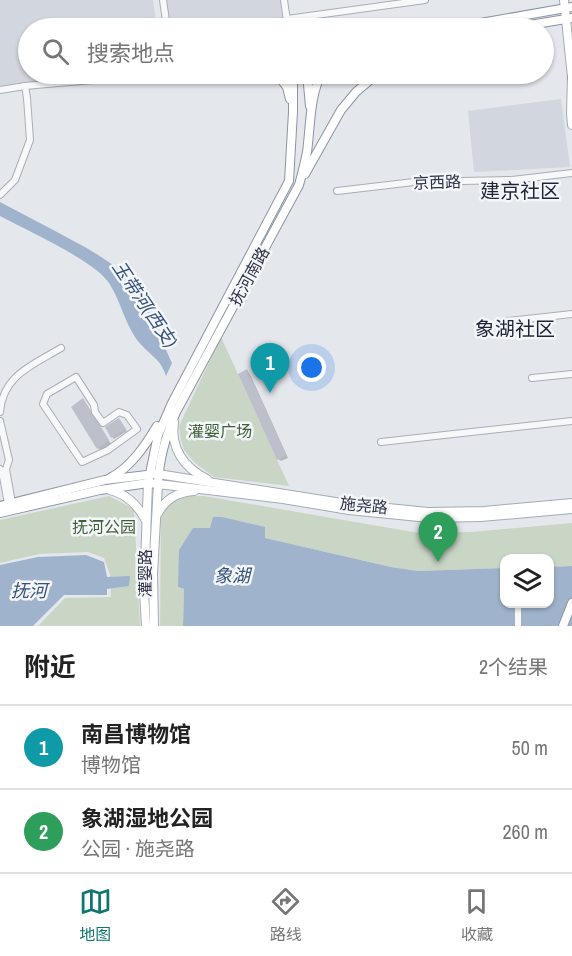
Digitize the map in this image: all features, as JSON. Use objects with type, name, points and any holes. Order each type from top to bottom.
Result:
[{"type":"highway","points":[[502,18],[567,5]]},
{"type":"highway","points":[[554,21],[569,19]]},
{"type":"highway","points":[[285,84],[293,112]]},
{"type":"highway","name":"抚河南路","points":[[153,479],[158,435],[172,403],[289,181],[293,84]]},
{"type":"highway","points":[[308,84],[310,112]]},
{"type":"highway","name":"抚河南路","points":[[153,479],[176,412],[299,185],[307,155],[310,112],[317,84]]},
{"type":"highway","points":[[299,185],[341,110],[365,84]]},
{"type":"highway","points":[[0,513],[106,484],[127,467],[151,436],[172,403]]},
{"type":"highway","points":[[7,504],[106,484],[153,479]]},
{"type":"highway","points":[[563,626],[572,603]]},
{"type":"main road","points":[[567,5],[572,77],[572,125]]},
{"type":"main road","points":[[176,412],[173,427],[176,449],[191,469],[214,486]]},
{"type":"main road","name":"施尧路","points":[[153,479],[428,512],[484,511],[572,503]]},
{"type":"main road","name":"灌婴路","points":[[153,479],[156,517],[154,626]]},
{"type":"main road","name":"灌婴路","points":[[146,626],[144,591],[146,520],[153,479]]},
{"type":"main road","points":[[106,484],[137,505],[146,520]]},
{"type":"main road","points":[[156,517],[162,506],[172,496],[214,486]]},
{"type":"main road","name":"施尧路","points":[[214,486],[349,510],[429,518],[482,517],[572,509]]},
{"type":"street","points":[[163,0],[166,18]]},
{"type":"street","points":[[284,0],[287,18]]},
{"type":"street","points":[[294,18],[425,0]]},
{"type":"street","points":[[0,90],[47,84]]},
{"type":"street","points":[[0,195],[15,180],[30,140],[25,86]]},
{"type":"street","name":"京西路","points":[[337,191],[414,182],[512,180],[572,173]]},
{"type":"street","points":[[508,321],[572,314]]},
{"type":"street","points":[[0,412],[1,400],[8,385],[20,373],[61,348]]},
{"type":"street","points":[[532,378],[572,374]]},
{"type":"street","points":[[76,377],[103,423],[120,412],[127,415],[137,429],[108,450],[82,462],[43,404],[47,394],[76,377]]},
{"type":"street","points":[[0,421],[9,460],[6,469],[7,504]]},
{"type":"street","points":[[381,442],[572,421]]},
{"type":"street","points":[[0,469],[7,504]]},
{"type":"street","points":[[518,608],[518,626]]},
{"type":"shaded area","points":[[0,0],[153,0],[156,18],[18,18],[18,84],[24,84],[0,87]]},
{"type":"shaded area","points":[[165,0],[282,0],[284,18],[168,18]]},
{"type":"shaded area","points":[[561,99],[570,167],[474,172],[468,111]]},
{"type":"green space","name":"灌婴广场","points":[[221,337],[289,486],[214,477],[194,462],[184,450],[179,426]]},
{"type":"green space","name":"抚河公园","points":[[109,496],[134,509],[140,626],[38,626],[65,598],[111,597],[110,574],[104,558],[88,552],[39,554],[0,563],[0,520]]},
{"type":"green space","points":[[204,496],[419,533],[471,532],[572,523],[572,566],[554,567],[554,554],[500,554],[500,568],[418,571],[265,538],[264,527],[210,528],[179,574],[178,587],[184,589],[183,626],[160,626],[161,517],[172,503],[179,499]]},
{"type":"water","name":"玉带河(西支)","points":[[0,202],[96,253],[130,281],[149,310],[172,363],[166,376],[162,367],[135,337],[113,290],[101,274],[75,256],[0,216]]},
{"type":"water","name":"象湖","points":[[213,517],[222,517],[265,527],[265,538],[418,571],[500,568],[500,608],[554,608],[554,567],[572,566],[572,626],[183,626],[184,589],[178,587],[179,550],[193,528],[210,528]]},
{"type":"water","name":"抚河","points":[[86,555],[104,562],[107,577],[130,576],[129,586],[107,589],[107,595],[64,595],[33,626],[0,626],[0,565],[38,557]]},
{"type":"building","points":[[247,369],[286,455],[277,460],[238,374]]},
{"type":"building","points":[[83,398],[109,440],[97,449],[71,407]]},
{"type":"building","points":[[119,418],[126,429],[111,438],[105,427]]},
{"type":"place","name":"南昌博物馆","points":[[270,393]]},
{"type":"place","name":"象湖湿地公园","points":[[438,562]]},
{"type":"district","name":"建京社区","points":[[520,190]]},
{"type":"district","name":"象湖社区","points":[[515,328]]}]
